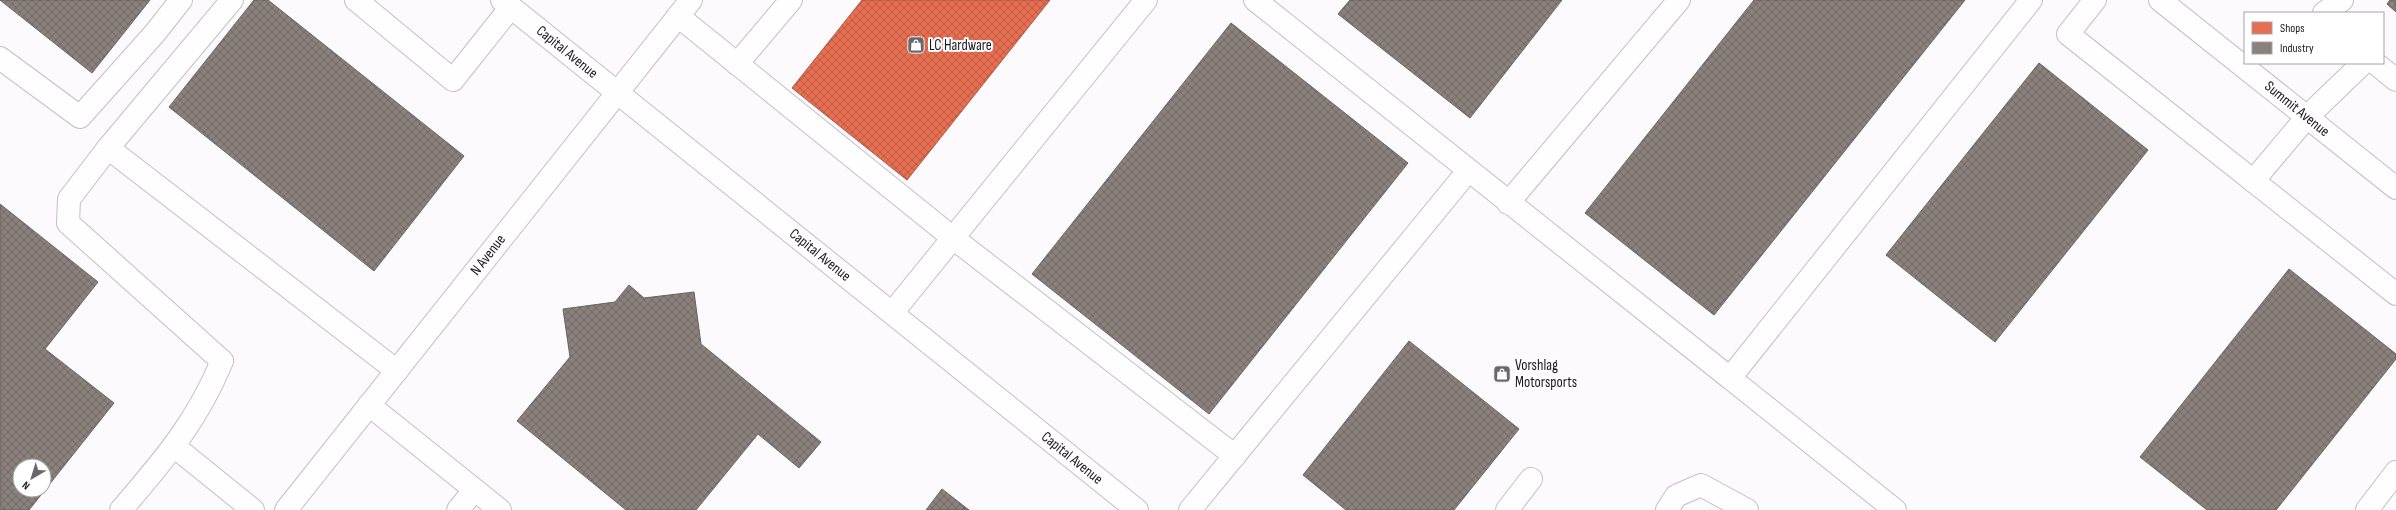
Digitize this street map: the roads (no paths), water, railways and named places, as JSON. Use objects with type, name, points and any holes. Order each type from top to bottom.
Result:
[{"type":"street","points":[[0,58],[80,117],[156,33],[181,0]]},
{"type":"street","points":[[121,510],[175,447],[210,392],[222,361],[68,223],[69,199],[108,148],[232,0]]},
{"type":"street","points":[[356,0],[453,80],[506,4]]},
{"type":"street","points":[[737,64],[791,0]]},
{"type":"street","points":[[892,313],[1146,0]]},
{"type":"street","points":[[1255,0],[1508,203],[1896,510]]},
{"type":"street","points":[[1508,203],[1679,0]]},
{"type":"street","points":[[2095,0],[2068,34],[2396,294]]},
{"type":"street","name":"Summit Avenue","points":[[2160,0],[2244,57]]},
{"type":"street","points":[[1730,378],[2023,3]]},
{"type":"street","name":"Capital Avenue","points":[[506,4],[1137,510]]},
{"type":"street","points":[[685,8],[737,64],[953,238],[1234,456]]},
{"type":"street","name":"N Avenue","points":[[286,510],[685,8]]},
{"type":"street","points":[[2253,181],[2307,117],[2362,64]]},
{"type":"street","points":[[2376,64],[2396,80]]},
{"type":"street","name":"Summit Avenue","points":[[2261,69],[2307,117],[2396,188]]},
{"type":"street","points":[[108,148],[397,370]]},
{"type":"street","points":[[1190,510],[1468,171]]},
{"type":"street","points":[[369,405],[500,510]]},
{"type":"street","points":[[175,447],[253,510]]},
{"type":"street","points":[[2367,510],[2396,472]]},
{"type":"street","points":[[1507,510],[1531,479]]},
{"type":"street","points":[[1667,510],[1676,496],[1701,485],[1747,510]]},
{"type":"street","points":[[458,510],[474,490]]},
{"type":"place","name":"LC Hardware","points":[[916,45]]},
{"type":"place","name":"Vorshlag Motorsports","points":[[1502,374]]}]
